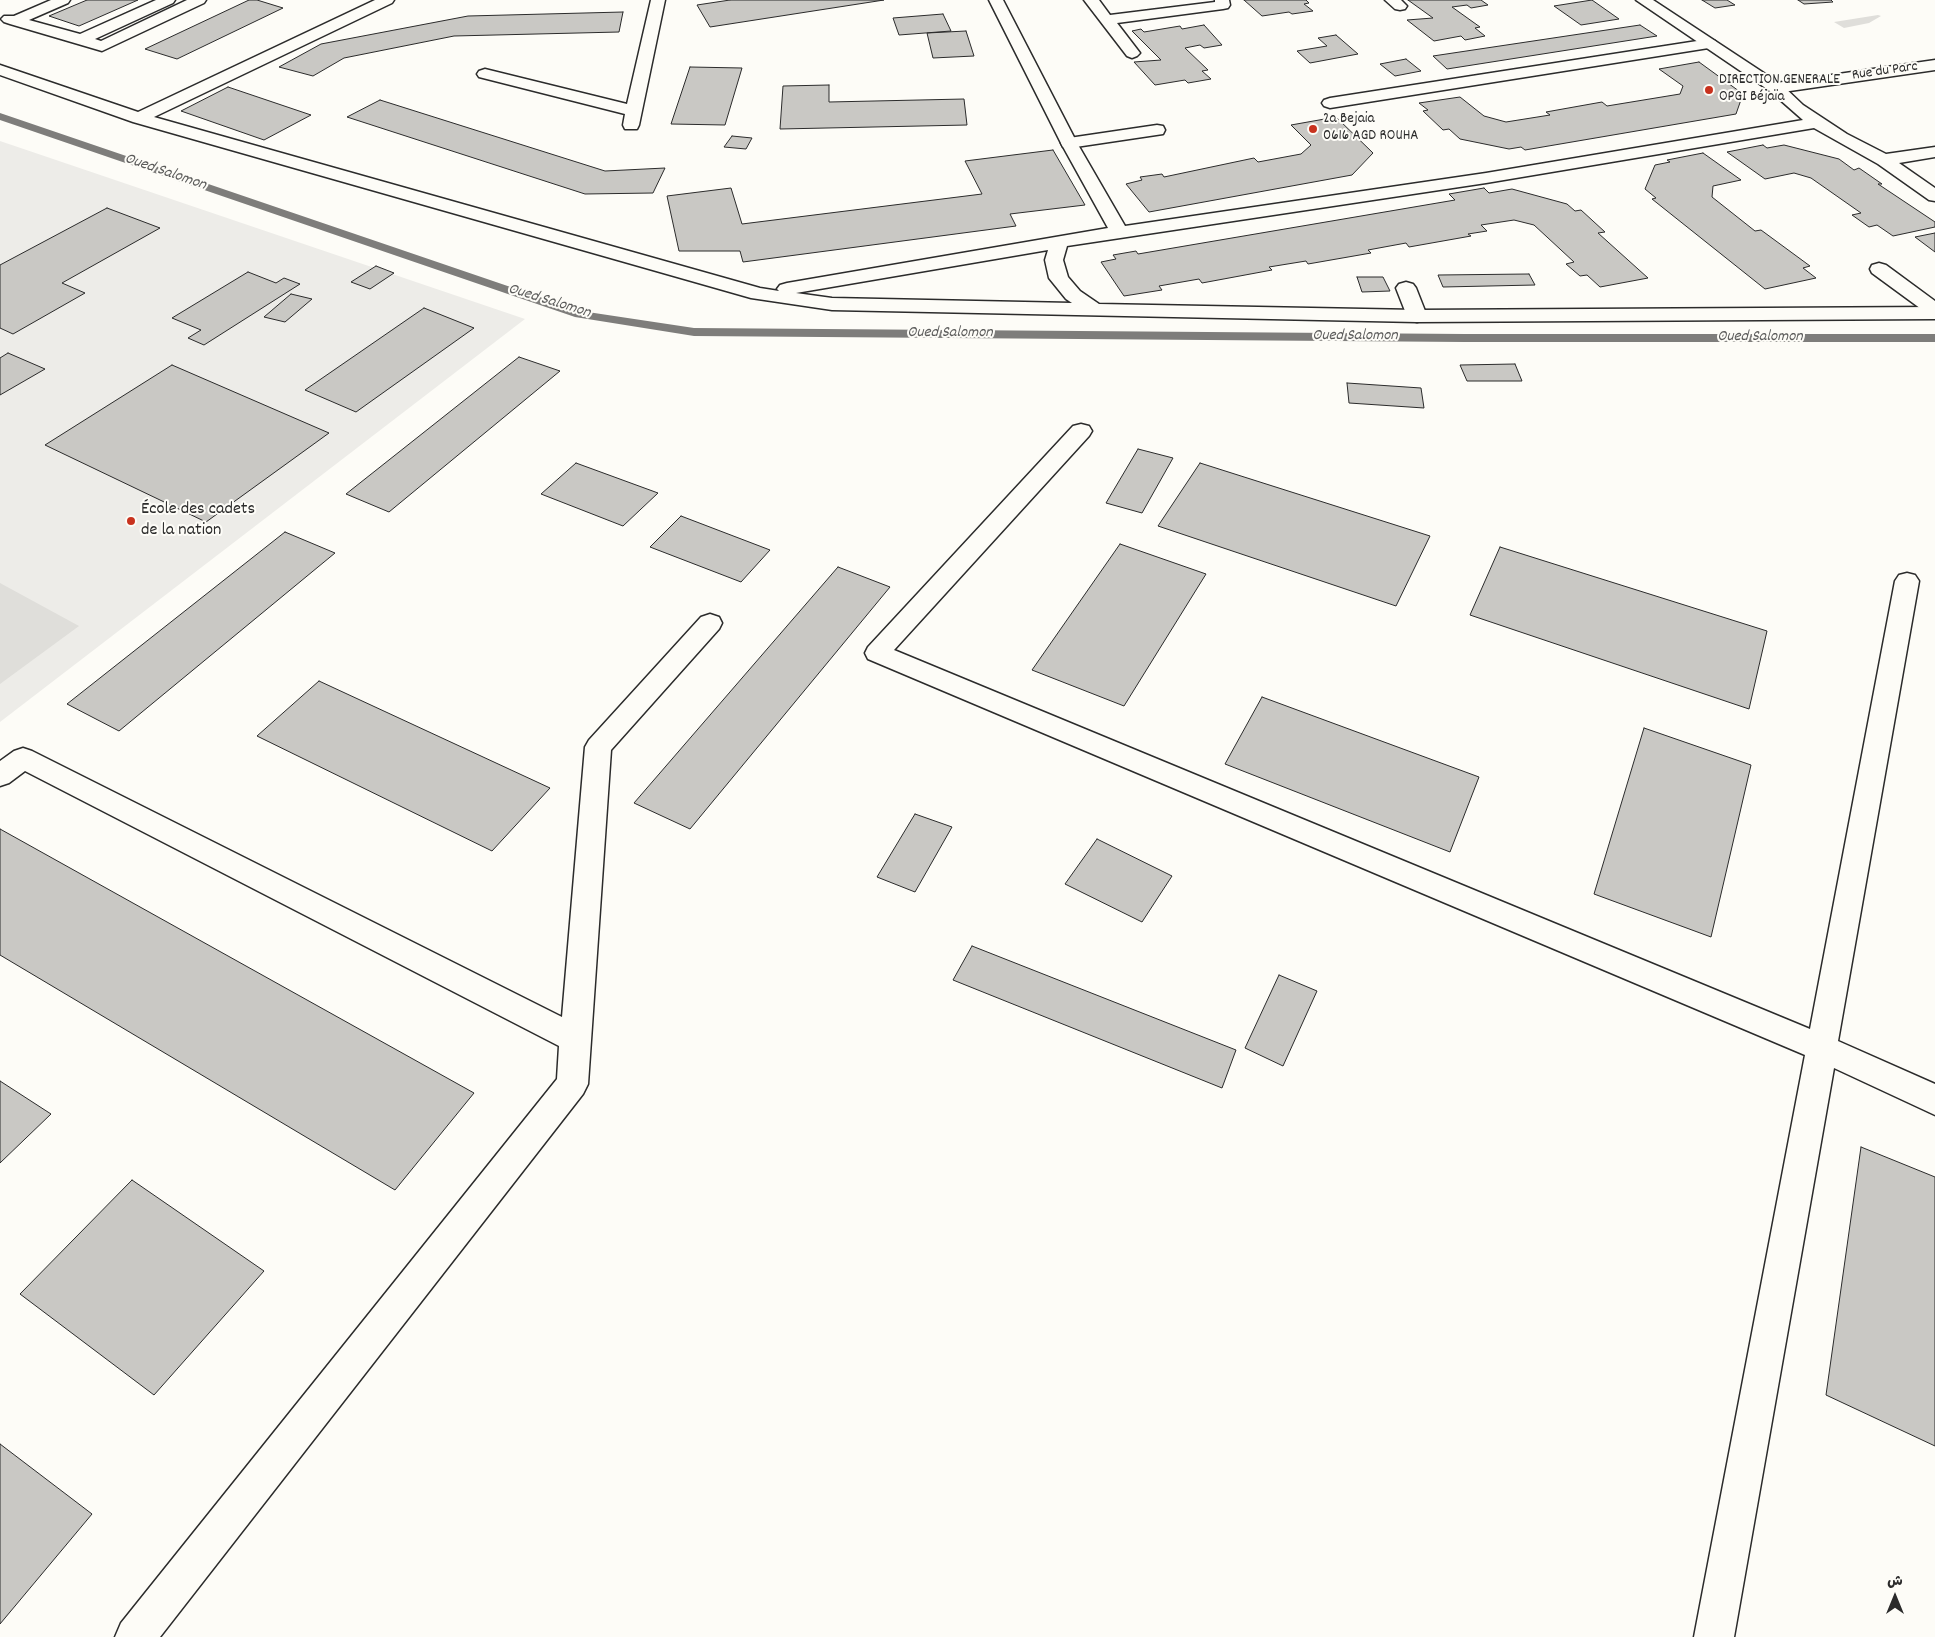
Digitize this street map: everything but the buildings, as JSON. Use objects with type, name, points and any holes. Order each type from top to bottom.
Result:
[{"type":"street","points":[[0,15],[34,0]]},
{"type":"street","points":[[15,21],[63,0]]},
{"type":"street","points":[[82,39],[168,0]]},
{"type":"street","points":[[0,15],[102,46],[199,0]]},
{"type":"street","points":[[139,118],[387,0]]},
{"type":"street","points":[[485,74],[632,118],[658,0]]},
{"type":"street","points":[[996,0],[1069,143],[1119,232]]},
{"type":"street","points":[[1102,23],[1223,5],[1222,0]]},
{"type":"street","points":[[1643,0],[1776,88],[1797,108],[1817,123],[1841,138],[1884,160],[1935,196]]},
{"type":"street","points":[[1088,4],[1102,23],[1132,53]]},
{"type":"street","points":[[1330,103],[1620,61],[1710,44]]},
{"type":"street","name":"Rue du Parc","points":[[1776,88],[1935,65]]},
{"type":"street","points":[[0,70],[139,118],[758,294],[832,304],[1417,316],[1935,312]]},
{"type":"street","points":[[1339,88],[1351,100]]},
{"type":"street","points":[[758,294],[1119,232],[1486,178],[1817,123]]},
{"type":"street","points":[[1069,143],[1157,130]]},
{"type":"street","points":[[1884,160],[1935,152]]},
{"type":"street","points":[[1059,243],[1054,260],[1059,278],[1073,295],[1095,310]]},
{"type":"street","points":[[1878,269],[1935,312]]},
{"type":"street","points":[[1406,288],[1417,316]]},
{"type":"street","points":[[1082,431],[877,653],[1822,1048],[1935,1100]]},
{"type":"street","points":[[1714,1637],[1907,581]]},
{"type":"street","points":[[135,1637],[572,1084],[598,747],[710,623]]},
{"type":"street","points":[[0,776],[23,758],[575,1039]]},
{"type":"shaded area","points":[[1881,16],[1869,23],[1844,28],[1834,22]]},
{"type":"shaded area","name":"École des cadets de la nation","points":[[0,141],[525,319],[0,722]]},
{"type":"shaded area","points":[[0,583],[79,626],[0,684]]},
{"type":"waterway","name":"Oued Salomon","points":[[0,116],[579,314],[694,332],[1464,338],[1935,338]]},
{"type":"place","name":"DIRECTION GENERALE OPGI Béjaïa","points":[[1709,90]]},
{"type":"place","name":"2a Bejaia 0616 AGD ROUHA","points":[[1313,129]]},
{"type":"place","name":"École des cadets de la nation","points":[[131,521]]}]
